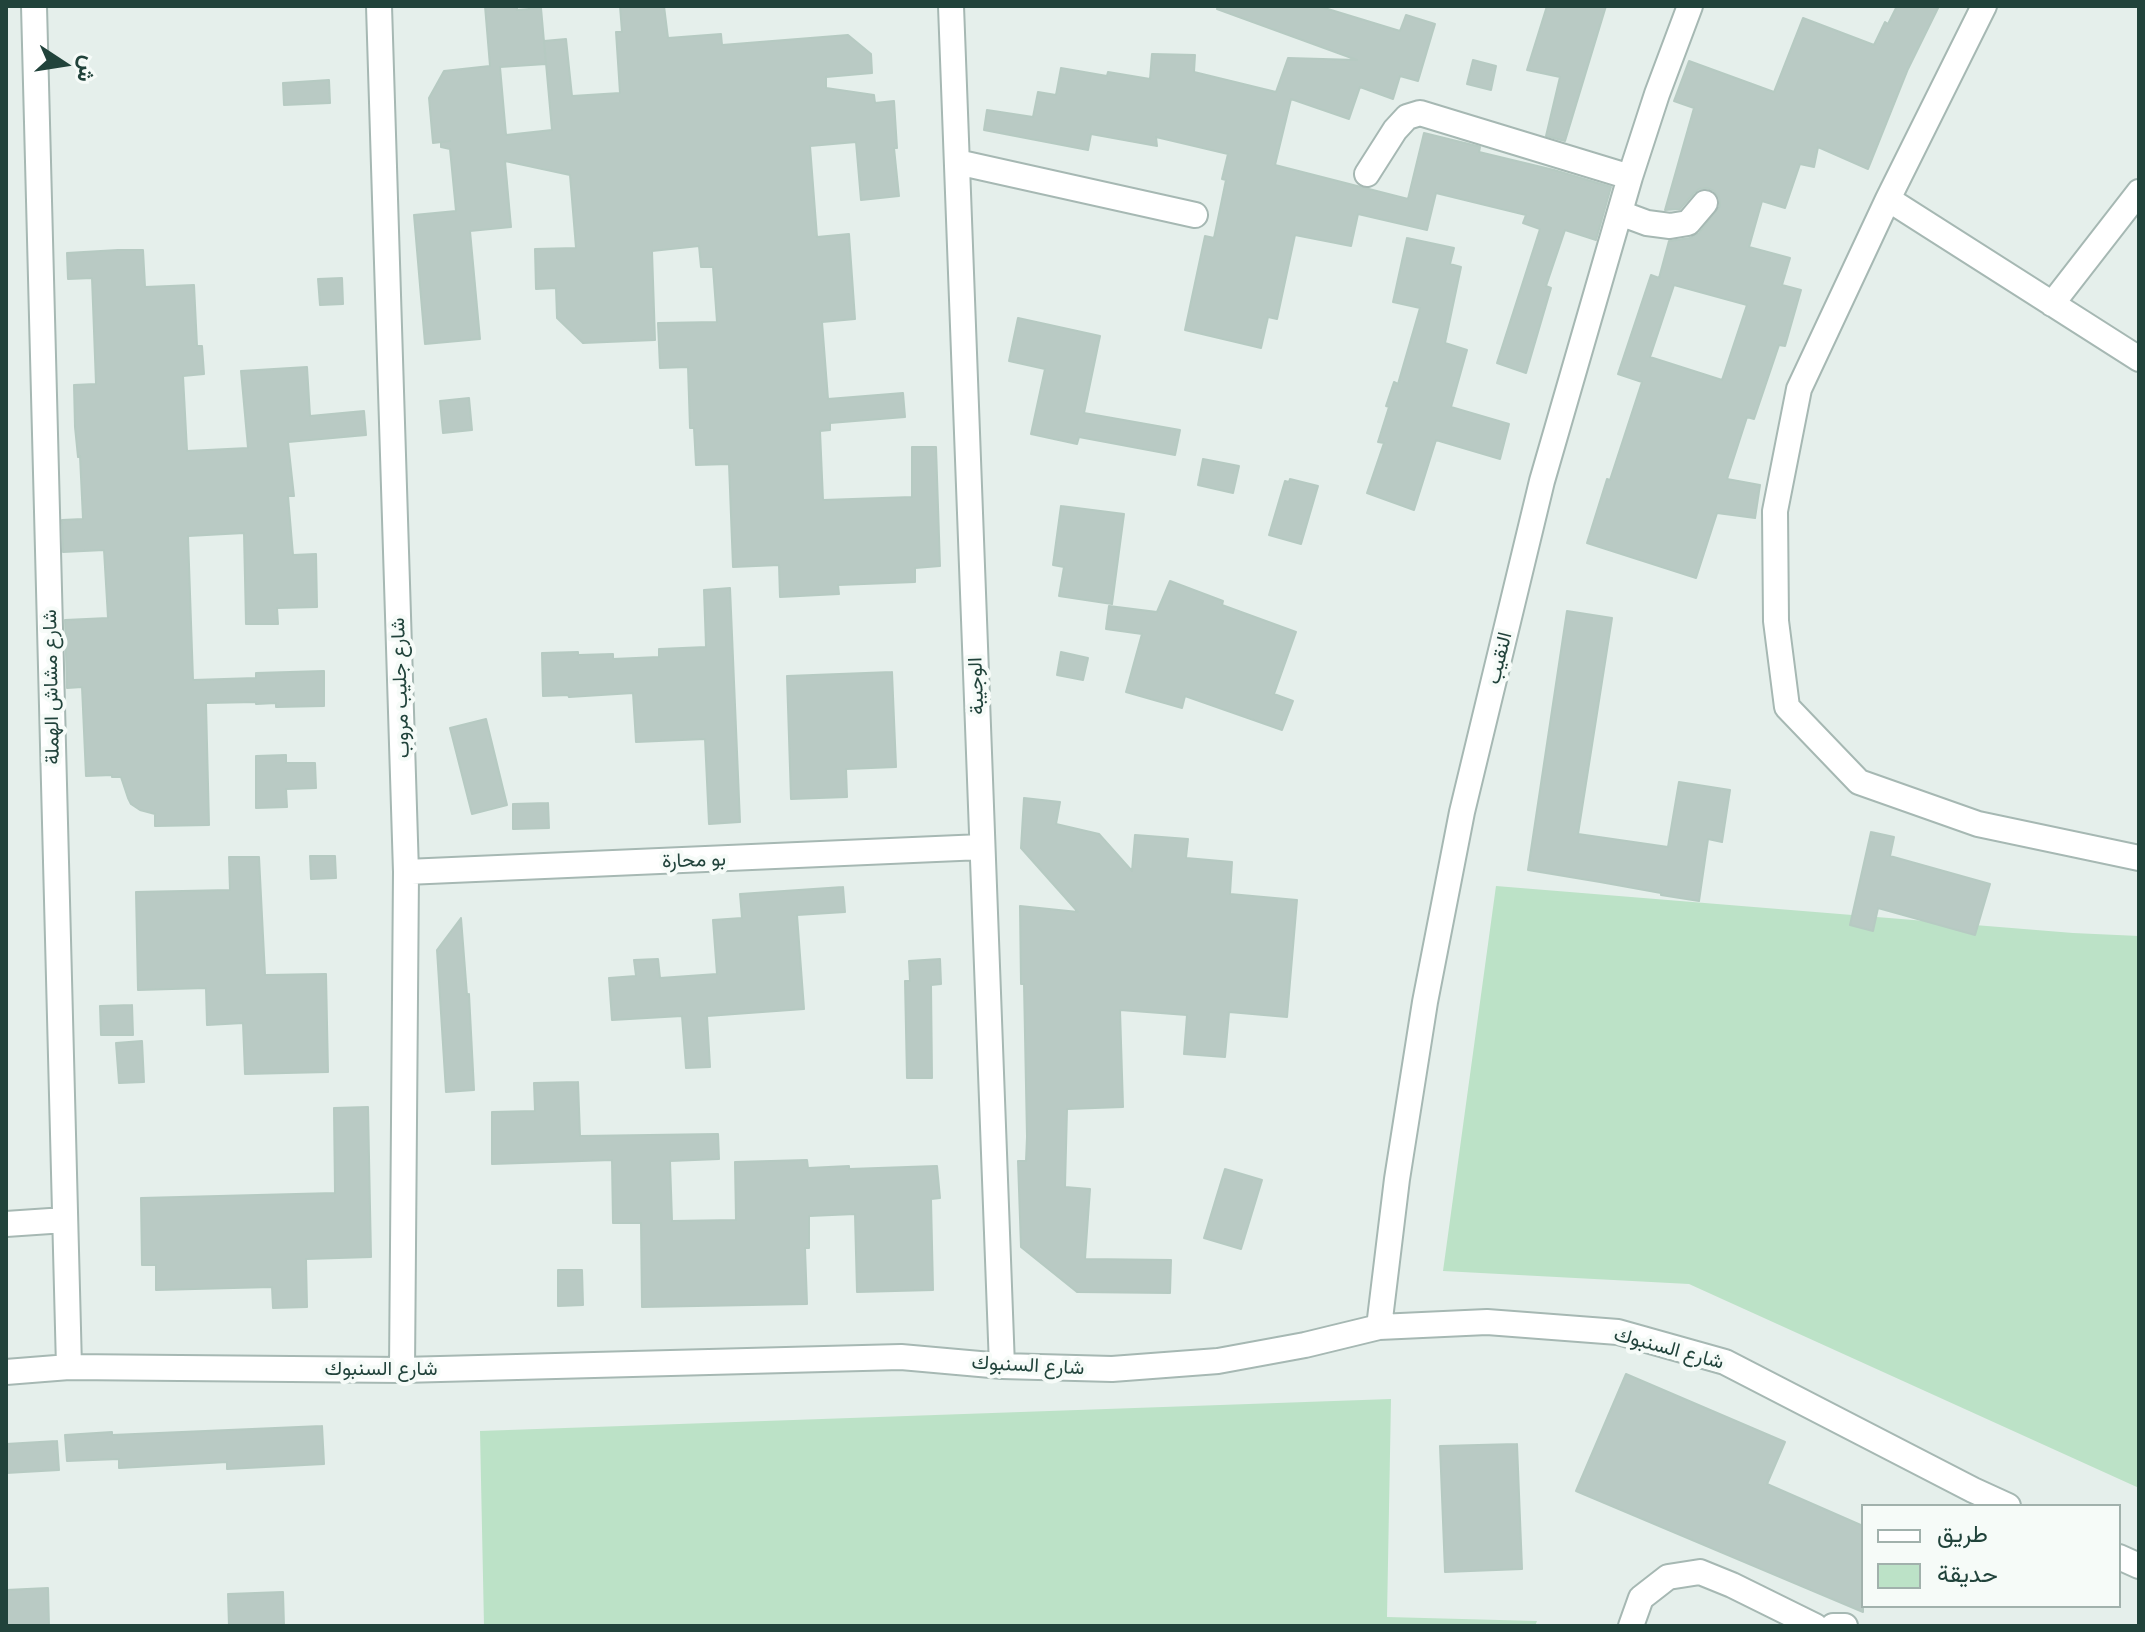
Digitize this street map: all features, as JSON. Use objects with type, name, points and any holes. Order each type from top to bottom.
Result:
[{"type":"street","name":"شارع مشاش الهملة","points":[[34,6],[69,1367]]},
{"type":"street","name":"شارع جليب مروب","points":[[379,6],[406,872],[402,1370]]},
{"type":"street","name":"الوجيبة","points":[[951,6],[1002,1366]]},
{"type":"street","name":"النقيب","points":[[1379,1327],[1397,1179],[1425,1002],[1462,812],[1542,481],[1630,177],[1690,6]]},
{"type":"street","points":[[1984,6],[1888,199],[1799,389],[1775,511],[1776,621],[1787,707],[1859,782],[1978,824],[2139,858]]},
{"type":"street","points":[[1367,174],[1395,130],[1407,117],[1420,113],[1630,177]]},
{"type":"street","points":[[957,162],[1195,215]]},
{"type":"street","points":[[2052,304],[2139,192]]},
{"type":"street","points":[[1888,199],[2139,359]]},
{"type":"street","points":[[1620,213],[1647,223],[1670,226],[1688,223],[1705,203]]},
{"type":"street","name":"بو محارة","points":[[406,872],[982,847]]},
{"type":"street","points":[[6,1224],[65,1220]]},
{"type":"street","name":"شارع السنبوك","points":[[6,1372],[69,1367],[402,1370],[901,1357],[1002,1366],[1112,1369],[1218,1361],[1379,1327],[1487,1322],[1618,1332],[1725,1362],[2004,1504]]},
{"type":"street","points":[[1631,1626],[1641,1598],[1668,1577],[1700,1572],[1815,1626]]},
{"type":"street","points":[[1833,1626],[1845,1626]]},
{"type":"green space","points":[[1496,886],[2139,936],[2139,1488],[1689,1284],[1443,1271]]},
{"type":"green space","points":[[1391,1399],[1387,1617],[1537,1621],[1535,1626],[484,1626],[480,1431]]},
{"type":"building","points":[[485,6],[517,6],[517,10],[541,8],[546,64],[500,67],[506,135],[552,130],[544,41],[566,39],[572,96],[620,93],[616,32],[622,32],[620,6],[664,6],[668,38],[721,34],[722,45],[848,35],[871,54],[872,73],[826,77],[826,88],[874,95],[875,103],[894,101],[897,148],[894,148],[899,196],[861,200],[856,142],[810,146],[817,237],[849,234],[855,319],[822,322],[828,399],[903,393],[905,417],[830,423],[830,430],[820,431],[823,500],[912,497],[912,447],[936,447],[940,566],[915,568],[915,582],[838,585],[839,594],[780,597],[779,565],[733,567],[729,464],[696,465],[694,428],[690,428],[688,367],[660,368],[658,323],[717,322],[713,267],[701,267],[699,246],[652,251],[655,340],[583,343],[557,318],[556,288],[536,289],[535,249],[576,248],[570,175],[505,161],[511,227],[470,231],[480,339],[425,344],[414,215],[456,211],[450,149],[441,147],[441,142],[433,143],[429,98],[444,71],[490,66]]},
{"type":"building","points":[[1218,6],[1318,6],[1400,31],[1406,15],[1435,24],[1418,81],[1400,76],[1393,99],[1360,87],[1349,119],[1291,99],[1275,165],[1408,199],[1424,133],[1480,147],[1479,152],[1611,187],[1596,240],[1565,230],[1546,286],[1551,288],[1526,373],[1497,363],[1540,229],[1523,223],[1526,215],[1436,193],[1427,230],[1358,214],[1351,246],[1295,235],[1277,319],[1268,317],[1261,348],[1185,330],[1205,236],[1214,238],[1228,154],[1156,137],[1157,146],[1091,134],[1088,150],[984,130],[987,110],[1033,117],[1038,92],[1056,95],[1061,68],[1150,79],[1152,54],[1195,55],[1194,72],[1276,92],[1288,58],[1357,60],[1217,9]]},
{"type":"building","points":[[1547,6],[1606,6],[1565,141],[1546,136],[1560,77],[1527,70]]},
{"type":"building","points":[[1897,6],[1939,6],[1908,69],[1868,169],[1818,147],[1814,167],[1800,164],[1785,208],[1762,201],[1749,247],[1790,258],[1782,285],[1801,290],[1785,346],[1779,345],[1754,419],[1747,417],[1727,479],[1760,485],[1755,518],[1717,513],[1696,578],[1587,543],[1642,382],[1618,374],[1651,275],[1659,278],[1669,241],[1690,238],[1699,233],[1720,206],[1719,197],[1707,188],[1699,189],[1680,209],[1665,210],[1694,108],[1674,101],[1689,61],[1774,92],[1803,18],[1874,45],[1885,22],[1888,24]],"holes":[[[1674,285],[1747,305],[1722,380],[1650,357]]]},
{"type":"building","points":[[1473,60],[1496,66],[1491,90],[1467,84]]},
{"type":"building","points":[[329,80],[330,103],[284,105],[283,83]]},
{"type":"building","points":[[1407,238],[1454,248],[1450,264],[1461,267],[1445,343],[1467,350],[1451,407],[1509,424],[1500,459],[1436,440],[1414,510],[1367,493],[1384,443],[1378,442],[1389,407],[1386,406],[1394,382],[1398,384],[1420,308],[1393,302]]},
{"type":"building","points":[[143,250],[145,287],[194,285],[197,346],[202,346],[204,374],[183,376],[187,451],[248,448],[241,371],[307,367],[310,416],[364,411],[366,435],[288,442],[294,496],[288,496],[293,555],[316,554],[317,607],[277,608],[278,624],[246,624],[244,533],[188,536],[193,680],[256,678],[256,673],[324,671],[324,706],[206,703],[209,825],[155,826],[155,814],[131,804],[121,777],[86,776],[82,687],[67,688],[65,620],[108,618],[104,550],[63,552],[62,520],[83,519],[74,385],[96,384],[92,278],[68,279],[67,253]]},
{"type":"building","points":[[342,278],[343,304],[320,305],[318,279]]},
{"type":"building","points":[[1018,318],[1100,336],[1084,413],[1180,430],[1175,455],[1079,437],[1077,444],[1031,434],[1045,369],[1009,361]]},
{"type":"building","points":[[469,398],[472,430],[443,433],[440,401]]},
{"type":"building","points":[[1203,459],[1239,466],[1233,493],[1198,485]]},
{"type":"building","points":[[1290,479],[1318,486],[1301,544],[1269,535],[1285,481],[1289,482]]},
{"type":"building","points":[[1061,506],[1124,514],[1112,604],[1059,596],[1064,567],[1053,565]]},
{"type":"building","points":[[1170,581],[1223,601],[1222,605],[1296,632],[1274,694],[1293,701],[1282,730],[1185,696],[1182,708],[1126,692],[1142,634],[1106,629],[1109,606],[1157,612]]},
{"type":"building","points":[[730,588],[740,822],[709,824],[705,739],[636,742],[633,693],[543,696],[542,653],[613,654],[613,659],[659,657],[659,649],[706,647],[704,590]]},
{"type":"building","points":[[1567,611],[1612,618],[1578,834],[1668,847],[1679,782],[1730,790],[1722,842],[1708,839],[1699,901],[1528,870]]},
{"type":"building","points":[[1061,652],[1088,658],[1083,680],[1057,675]]},
{"type":"building","points":[[892,672],[896,767],[846,769],[847,797],[791,799],[787,676]]},
{"type":"building","points":[[486,719],[507,805],[472,814],[450,728]]},
{"type":"building","points":[[286,755],[286,763],[315,763],[316,788],[286,789],[287,807],[256,808],[256,756]]},
{"type":"building","points":[[1024,798],[1060,802],[1056,824],[1099,834],[1132,871],[1135,835],[1188,839],[1186,858],[1232,862],[1230,894],[1297,900],[1287,1017],[1229,1012],[1225,1057],[1184,1054],[1187,1015],[1120,1010],[1123,1107],[1067,1109],[1065,1187],[1090,1189],[1085,1259],[1171,1260],[1170,1293],[1077,1292],[1021,1247],[1018,1161],[1026,1161],[1027,1137],[1020,906],[1078,912],[1021,848]]},
{"type":"building","points":[[548,803],[549,828],[513,829],[513,804]]},
{"type":"building","points":[[1871,832],[1894,837],[1890,856],[1990,884],[1975,935],[1878,908],[1873,931],[1850,925]]},
{"type":"building","points":[[310,856],[335,856],[336,878],[311,879]]},
{"type":"building","points":[[229,857],[259,857],[265,975],[326,974],[328,1072],[245,1074],[243,1023],[207,1025],[206,988],[138,990],[136,892],[230,890]]},
{"type":"building","points":[[843,887],[845,912],[797,915],[804,1009],[707,1016],[710,1067],[686,1068],[682,1016],[612,1020],[609,978],[636,976],[634,960],[658,959],[660,978],[717,974],[713,920],[742,918],[740,894]]},
{"type":"building","points":[[461,918],[474,1090],[446,1092],[437,950]]},
{"type":"building","points":[[940,959],[941,984],[931,985],[932,1078],[907,1078],[905,981],[910,981],[909,961]]},
{"type":"building","points":[[132,1005],[133,1035],[101,1035],[100,1006]]},
{"type":"building","points":[[142,1041],[144,1082],[119,1083],[116,1043]]},
{"type":"building","points":[[578,1082],[580,1136],[718,1134],[719,1159],[670,1161],[672,1221],[736,1220],[735,1162],[807,1160],[808,1168],[849,1166],[849,1169],[937,1166],[940,1198],[931,1199],[933,1290],[857,1292],[855,1214],[809,1216],[809,1248],[805,1248],[807,1304],[642,1307],[641,1223],[613,1223],[612,1160],[492,1164],[492,1112],[535,1111],[534,1083]]},
{"type":"building","points":[[368,1107],[371,1257],[306,1259],[307,1307],[273,1308],[272,1287],[156,1290],[156,1265],[142,1265],[141,1198],[335,1193],[334,1108]]},
{"type":"building","points":[[1225,1169],[1262,1180],[1241,1249],[1204,1238]]},
{"type":"building","points":[[558,1270],[582,1270],[583,1305],[558,1306]]},
{"type":"building","points":[[1626,1374],[1785,1442],[1767,1484],[1861,1525],[1863,1612],[1576,1491]]},
{"type":"building","points":[[322,1426],[324,1464],[227,1469],[227,1462],[119,1468],[119,1459],[67,1461],[65,1435]]},
{"type":"building","points":[[57,1441],[59,1470],[6,1473],[6,1444]]},
{"type":"building","points":[[1517,1444],[1522,1569],[1445,1572],[1440,1446]]},
{"type":"building","points":[[48,1588],[49,1626],[6,1626],[6,1590]]},
{"type":"building","points":[[283,1592],[284,1626],[229,1626],[228,1594]]}]
